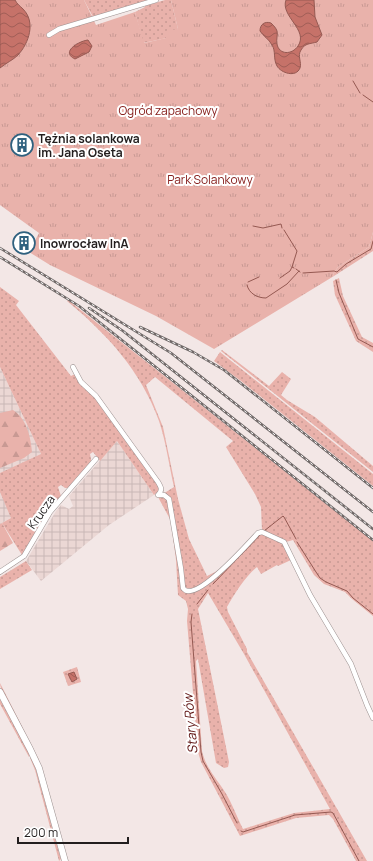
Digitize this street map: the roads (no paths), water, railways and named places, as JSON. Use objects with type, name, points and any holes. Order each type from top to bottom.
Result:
[{"type":"main road","points":[[0,692],[39,768],[65,861]]},
{"type":"street","points":[[49,35],[59,29],[156,0]]},
{"type":"street","points":[[73,367],[81,382],[96,396],[158,482],[161,492],[158,495],[164,495],[169,499],[183,588],[190,592],[208,582],[258,533],[262,532],[284,542],[310,595],[351,664],[373,718]]},
{"type":"street","name":"Krucza","points":[[0,572],[24,556],[50,512],[96,459]]},
{"type":"water","points":[[0,0],[15,0],[27,14],[30,32],[22,50],[16,57],[0,68]]},
{"type":"water","points":[[286,0],[314,0],[315,17],[322,35],[317,42],[304,46],[299,54],[300,68],[292,74],[279,69],[275,61],[273,47],[260,31],[263,24],[267,22],[271,23],[277,31],[277,44],[280,50],[283,52],[289,52],[298,46],[300,34],[287,12],[285,6]]},
{"type":"water","points":[[88,40],[92,46],[89,52],[75,59],[71,56],[69,53],[72,47],[80,42]]},
{"type":"water","points":[[74,672],[77,679],[72,682],[68,674]]},
{"type":"waterway","points":[[353,81],[360,93]]},
{"type":"waterway","points":[[363,95],[373,102]]},
{"type":"waterway","points":[[253,226],[263,228],[281,224],[282,228]]},
{"type":"waterway","points":[[284,230],[297,251],[292,267],[294,268]]},
{"type":"waterway","points":[[303,273],[337,272],[346,264],[371,249],[373,241]]},
{"type":"waterway","points":[[280,278],[290,271],[292,267]]},
{"type":"waterway","points":[[296,269],[300,272]]},
{"type":"waterway","points":[[247,285],[254,295],[266,298],[287,284],[299,271]]},
{"type":"waterway","points":[[248,282],[259,277]]},
{"type":"waterway","points":[[336,280],[339,293],[358,339],[373,347]]},
{"type":"waterway","name":"Stary Rów","points":[[264,531],[283,516],[296,539]]},
{"type":"waterway","name":"Stary Rów","points":[[213,584],[261,534]]},
{"type":"waterway","name":"Stary Rów","points":[[297,542],[320,578],[347,591],[353,598],[373,614]]},
{"type":"waterway","name":"Stary Rów","points":[[197,604],[208,590]]},
{"type":"waterway","name":"Stary Rów","points":[[192,614],[191,622],[201,752],[203,761],[237,823]]},
{"type":"waterway","name":"Stary Rów","points":[[241,831],[243,832],[295,815],[331,812],[333,813],[359,861]]},
{"type":"railway","points":[[0,248],[171,353],[373,512]]},
{"type":"railway","points":[[0,257],[79,306],[373,540]]},
{"type":"railway","points":[[89,308],[123,331],[373,529]]},
{"type":"railway","points":[[140,327],[193,352],[224,370],[373,488]]},
{"type":"place","name":"Tężnia solankowa im. Jana Oseta","points":[[22,145]]},
{"type":"place","name":"Inowrocław InA","points":[[24,243]]},
{"type":"park label","name":"Ogród zapachowy","points":[[168,110]]},
{"type":"park label","name":"Park Solankowy","points":[[210,179]]}]
